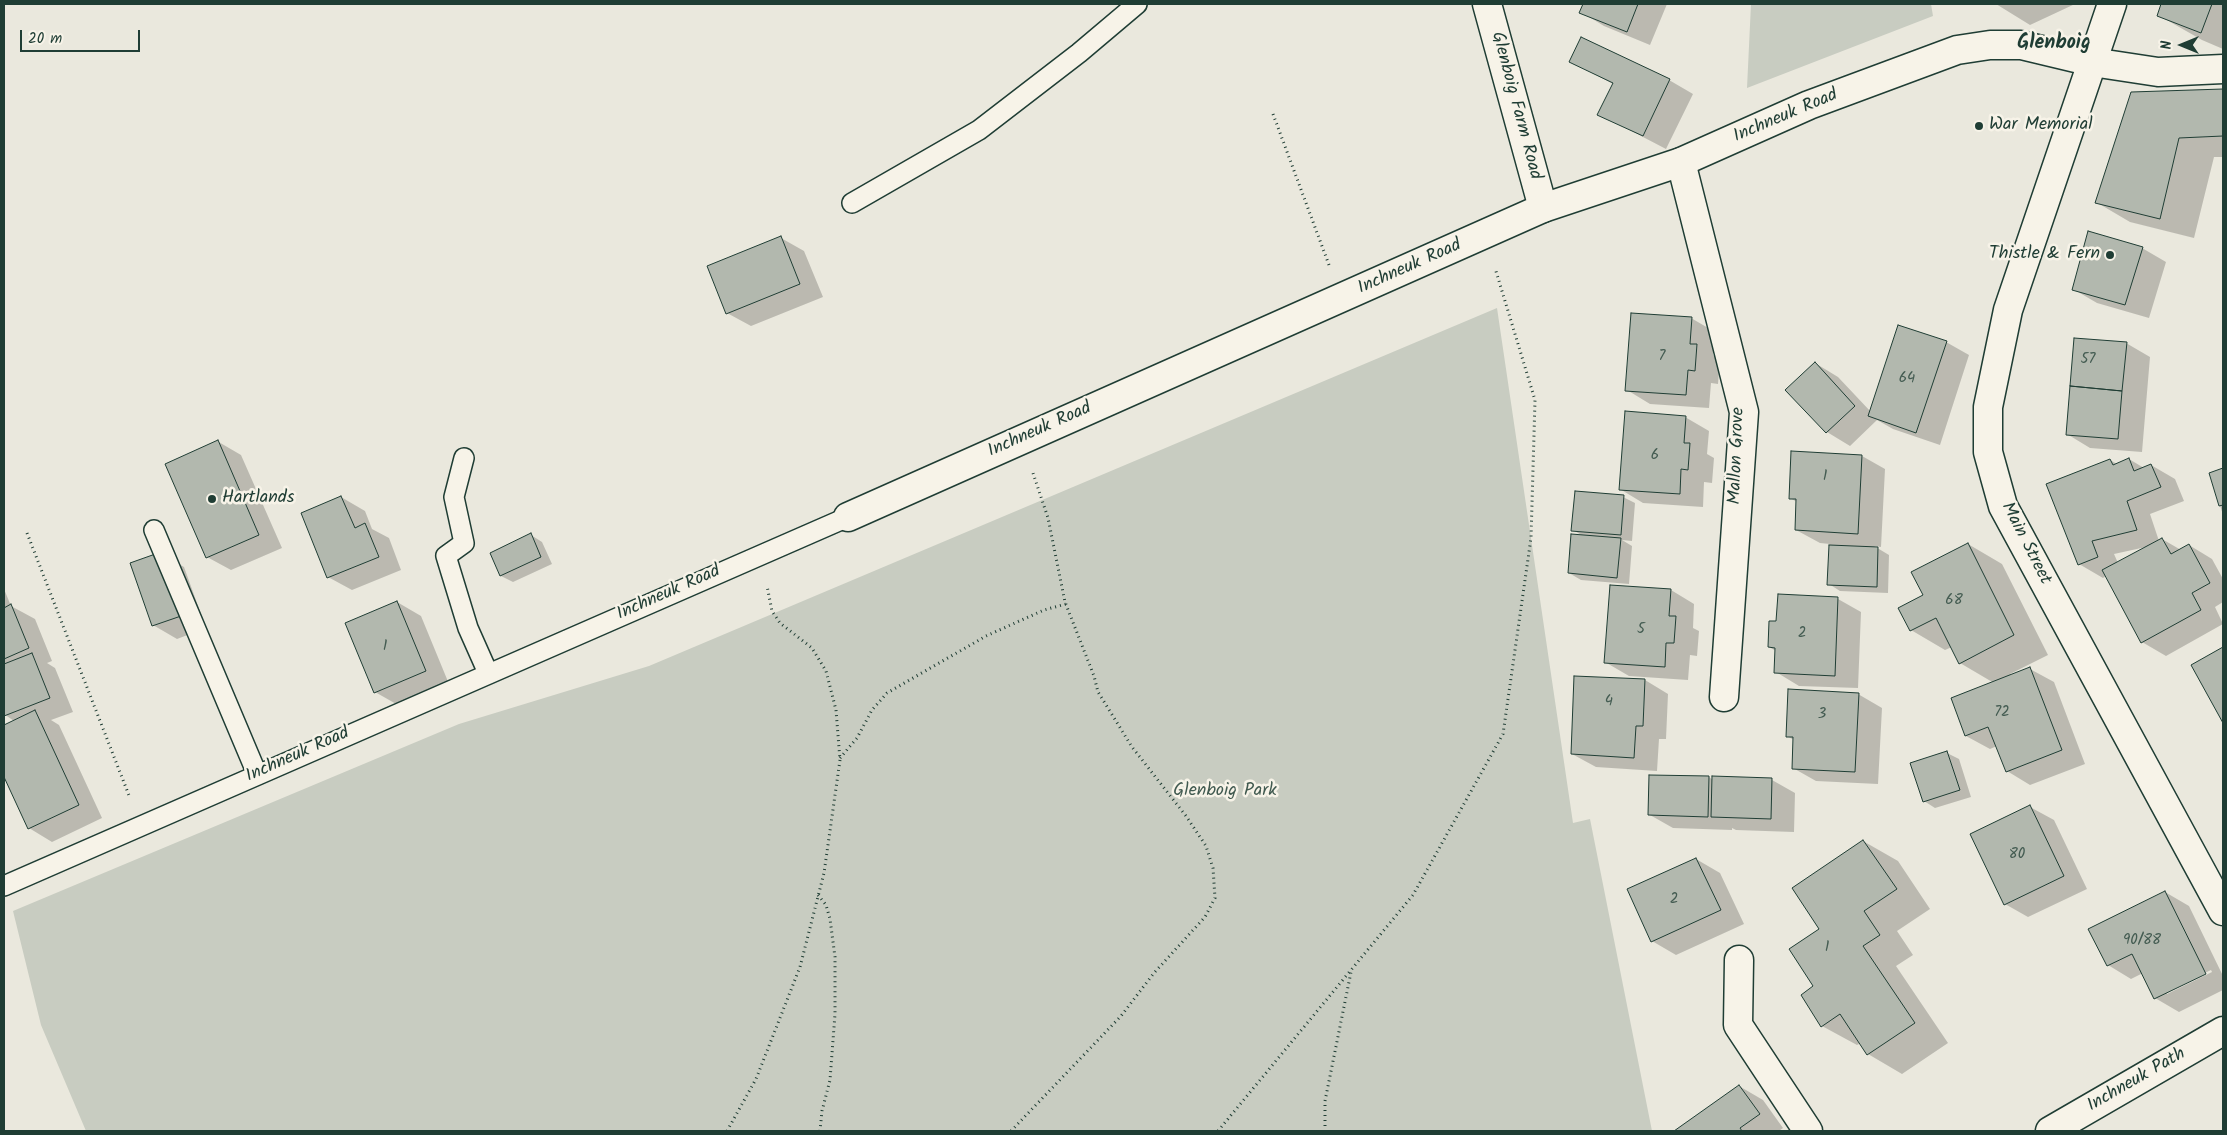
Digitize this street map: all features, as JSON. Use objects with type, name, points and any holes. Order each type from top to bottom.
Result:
[{"type":"street","name":"Glenboig Farm Road","points":[[1487,4],[1543,208]]},
{"type":"street","name":"Main Street","points":[[2112,4],[2008,310],[1988,408],[1988,452],[2003,506],[2223,911]]},
{"type":"street","name":"Inchneuk Road","points":[[848,517],[1543,208],[1681,162],[1810,105],[1957,50],[1990,45],[2021,44],[2092,62],[2158,72],[2223,69]]},
{"type":"street","name":"Mallon Grove","points":[[1681,162],[1744,412],[1724,697]]},
{"type":"street","points":[[1739,960],[1738,1025],[1808,1131]]},
{"type":"street","name":"Inchneuk Path","points":[[2050,1131],[2223,1031]]},
{"type":"lane","points":[[852,203],[979,130],[1079,53],[1137,4]]},
{"type":"lane","points":[[464,458],[454,497],[464,543],[446,556],[468,628],[488,673]]},
{"type":"lane","name":"Inchneuk Road","points":[[4,886],[848,517]]},
{"type":"lane","points":[[154,530],[257,774]]},
{"type":"path","points":[[1273,114],[1341,298]]},
{"type":"path","points":[[1218,1131],[1413,894],[1503,734],[1531,538],[1535,400],[1485,234]]},
{"type":"path","points":[[1011,1131],[1121,1016],[1154,973],[1205,917],[1215,898],[1213,868],[1206,846],[1186,816],[1132,747],[1098,692],[1094,676],[1066,604],[1048,518],[1022,439]]},
{"type":"path","points":[[27,533],[141,825]]},
{"type":"path","points":[[727,1131],[756,1079],[800,968],[824,872],[840,758],[838,720],[830,682],[820,659],[812,648],[780,623],[772,611],[763,553]]},
{"type":"path","points":[[840,758],[858,738],[872,710],[887,693],[986,636],[1044,610],[1066,604]]},
{"type":"path","points":[[818,895],[826,905],[830,919],[835,957],[835,1014],[830,1080],[822,1111],[820,1131]]},
{"type":"path","points":[[1325,1131],[1325,1101],[1351,971]]},
{"type":"green space","points":[[1751,4],[1931,4],[1933,16],[1747,88]]},
{"type":"green space","name":"Glenboig Park","points":[[1497,308],[1573,823],[1590,819],[1652,1131],[86,1131],[41,1025],[13,911],[459,724],[649,666]]},
{"type":"building","points":[[1583,4],[1638,4],[1627,32],[1579,13]]},
{"type":"building","points":[[2161,4],[2212,4],[2201,33],[2157,16]]},
{"type":"building","points":[[1581,37],[1670,79],[1643,136],[1597,115],[1613,83],[1569,62]]},
{"type":"building","points":[[2223,89],[2223,136],[2179,138],[2160,219],[2095,203],[2131,92]]},
{"type":"building","points":[[2088,231],[2143,247],[2125,305],[2072,290]]},
{"type":"building","points":[[781,236],[800,284],[726,314],[707,266]]},
{"type":"building","points":[[1631,313],[1692,317],[1690,344],[1697,344],[1695,371],[1688,370],[1686,395],[1625,391]]},
{"type":"building","points":[[1898,325],[1947,341],[1916,433],[1868,416]]},
{"type":"building","points":[[2074,338],[2127,342],[2122,391],[2070,386]]},
{"type":"building","points":[[1815,362],[1855,406],[1826,433],[1785,390]]},
{"type":"building","points":[[2070,386],[2122,391],[2118,439],[2066,435]]},
{"type":"building","points":[[1625,411],[1686,416],[1684,443],[1690,443],[1688,470],[1681,469],[1680,494],[1619,490]]},
{"type":"building","name":"Hartlands","points":[[218,440],[259,535],[206,558],[165,464]]},
{"type":"building","points":[[1791,451],[1862,455],[1858,534],[1795,530],[1796,499],[1789,499]]},
{"type":"building","points":[[2129,458],[2134,471],[2151,464],[2161,487],[2127,501],[2137,530],[2092,541],[2098,557],[2078,565],[2046,484],[2110,459],[2113,465]]},
{"type":"building","points":[[2223,468],[2223,505],[2219,506],[2209,473]]},
{"type":"building","points":[[1575,491],[1624,495],[1621,535],[1571,531]]},
{"type":"building","points":[[341,496],[355,528],[365,523],[379,557],[327,578],[301,513]]},
{"type":"building","points":[[531,533],[541,557],[500,576],[490,553]]},
{"type":"building","points":[[1571,534],[1621,538],[1617,578],[1568,573]]},
{"type":"building","points":[[2162,538],[2171,554],[2189,544],[2210,583],[2192,593],[2201,610],[2141,643],[2102,570]]},
{"type":"building","points":[[1968,543],[2014,635],[1959,664],[1936,618],[1910,631],[1898,608],[1923,595],[1911,572]]},
{"type":"building","points":[[1829,545],[1878,547],[1877,587],[1827,585]]},
{"type":"building","points":[[161,552],[184,615],[152,626],[130,563]]},
{"type":"building","points":[[1610,585],[1671,589],[1669,616],[1676,616],[1674,643],[1666,643],[1665,667],[1604,663]]},
{"type":"building","points":[[1778,594],[1838,597],[1835,676],[1774,673],[1775,648],[1768,647],[1769,621],[1776,621]]},
{"type":"building","points":[[397,601],[426,671],[374,693],[345,623]]},
{"type":"building","points":[[11,604],[29,648],[4,659],[4,608]]},
{"type":"building","points":[[2223,647],[2223,723],[2191,665]]},
{"type":"building","points":[[32,653],[50,698],[4,716],[4,664]]},
{"type":"building","points":[[2030,667],[2062,750],[2006,772],[1988,727],[1965,736],[1951,698]]},
{"type":"building","points":[[1574,676],[1645,679],[1643,726],[1636,726],[1634,758],[1571,754]]},
{"type":"building","points":[[1788,689],[1859,693],[1855,772],[1792,769],[1793,737],[1786,737]]},
{"type":"building","points":[[35,710],[79,805],[28,829],[4,777],[4,725]]},
{"type":"building","points":[[1947,751],[1960,790],[1923,802],[1910,763]]},
{"type":"building","points":[[1649,775],[1709,776],[1708,817],[1648,815]]},
{"type":"building","points":[[1712,776],[1772,778],[1771,819],[1711,817]]},
{"type":"building","points":[[2030,805],[2064,876],[2004,905],[1970,834]]},
{"type":"building","points":[[1863,840],[1897,889],[1864,911],[1880,935],[1863,946],[1915,1023],[1867,1055],[1840,1014],[1821,1027],[1801,995],[1813,986],[1789,949],[1819,929],[1792,888]]},
{"type":"building","points":[[1696,858],[1721,910],[1651,942],[1627,889]]},
{"type":"building","points":[[2165,891],[2206,974],[2154,999],[2132,954],[2107,966],[2088,929]]},
{"type":"building","points":[[1739,1085],[1760,1114],[1740,1128],[1742,1131],[1674,1131]]},
{"type":"place","name":"War Memorial","points":[[1979,126]]},
{"type":"place","name":"Thistle & Fern","points":[[2110,255]]},
{"type":"place","name":"Hartlands","points":[[212,499]]},
{"type":"district","name":"Glenboig","points":[[2054,45]]}]
